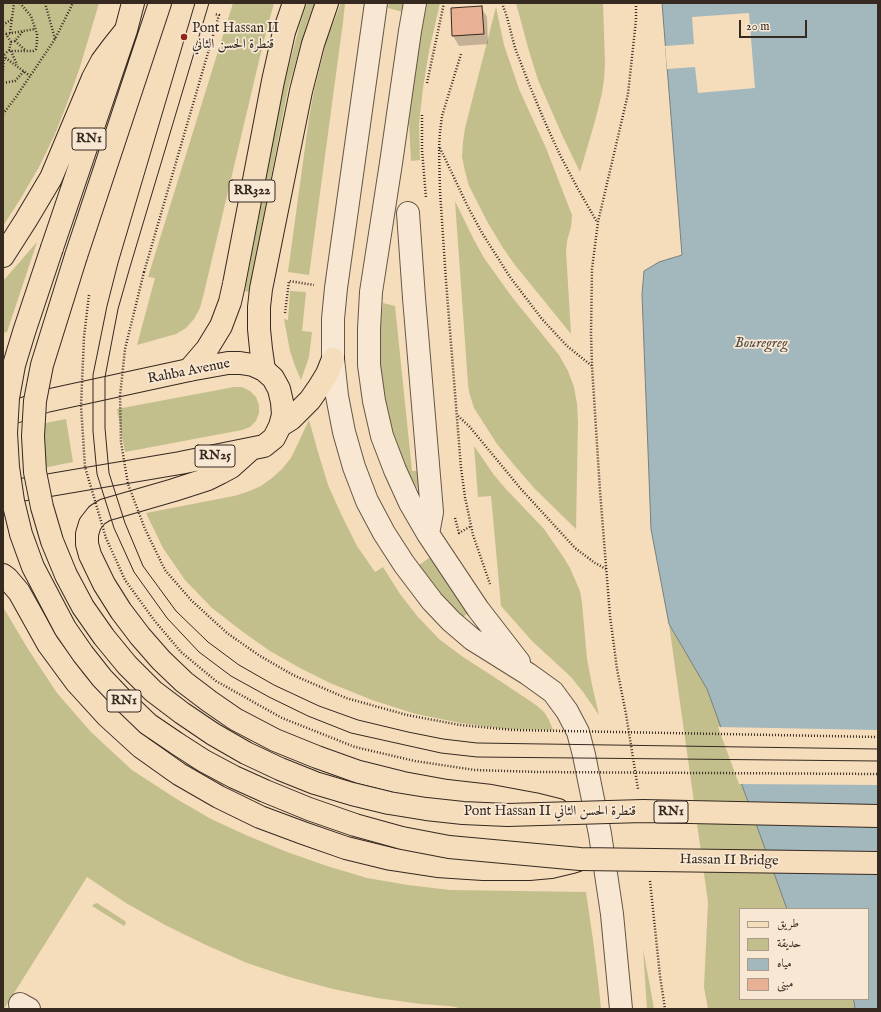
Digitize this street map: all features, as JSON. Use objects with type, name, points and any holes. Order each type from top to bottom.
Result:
[{"type":"main road","name":"RN1","points":[[133,3],[126,30],[24,332],[14,365],[8,398],[6,433],[8,467],[13,501],[21,534],[33,567],[65,628],[102,678],[148,724],[204,761],[234,777],[310,809],[355,825],[395,836],[449,847],[580,859]]},
{"type":"main road","name":"Pont Hassan II قنطرة الحسن الثاني","points":[[160,3],[76,256],[42,365],[35,401],[33,436],[36,472],[44,514],[52,541],[66,575],[87,613],[104,638],[127,665],[153,691],[182,713],[213,734],[246,753],[316,783],[389,803],[463,813],[507,815],[643,811],[878,816]]},
{"type":"main road","name":"RR322","points":[[189,370],[207,349],[220,326],[230,302],[273,81],[284,32],[294,3]]},
{"type":"main road","name":"RR322","points":[[264,370],[259,329],[259,307],[262,289],[301,91],[313,44],[327,3]]},
{"type":"main road","points":[[3,256],[51,178],[93,78],[102,61],[126,30]]},
{"type":"main road","points":[[280,426],[291,419],[310,400],[327,374],[333,360]]},
{"type":"main road","name":"Rahba Avenue","points":[[3,416],[46,402],[189,370],[228,363],[253,365],[264,370]]},
{"type":"main road","name":"RN25","points":[[3,493],[180,463],[264,446],[274,438],[280,426],[283,415],[279,389],[273,378],[264,370]]},
{"type":"main road","points":[[251,449],[231,467],[208,479],[105,510],[97,515],[90,524],[87,534],[87,544],[90,555],[104,584],[140,636],[184,682],[235,719],[275,740],[359,772],[403,783],[534,804],[569,813]]},
{"type":"main road","points":[[3,575],[19,592],[48,644],[76,682],[107,716],[141,747],[179,774],[219,797],[260,817],[303,833],[346,848],[391,859],[437,866],[483,869],[529,869],[551,867],[580,859]]},
{"type":"main road","name":"Hassan II Bridge","points":[[580,859],[878,863]]},
{"type":"street","points":[[376,3],[336,288],[333,319],[333,360],[337,396],[344,432],[354,467],[384,534],[404,564],[432,601],[451,621],[472,639],[528,674],[553,692],[567,711],[578,732],[600,834],[612,914],[621,1009]]},
{"type":"street","points":[[415,3],[371,292],[369,365],[374,401],[382,436],[410,503],[428,534],[478,609],[528,674]]},
{"type":"street","points":[[408,213],[432,512],[428,534]]},
{"type":"path","points":[[10,33],[14,3]]},
{"type":"path","points":[[3,70],[4,56],[10,50],[33,51],[36,49],[37,34],[31,16],[20,3]]},
{"type":"path","points":[[45,3],[55,39]]},
{"type":"path","points":[[3,114],[16,98],[55,39],[73,3]]},
{"type":"path","points":[[502,3],[515,48],[544,120],[560,155],[598,222]]},
{"type":"path","points":[[636,3],[636,27],[628,94],[598,222],[592,269],[591,333],[600,492],[610,616],[617,669],[639,795]]},
{"type":"path","points":[[214,14],[219,15],[144,272],[125,349],[120,396],[121,442],[128,484],[144,529],[165,570],[191,600],[227,633],[260,656],[293,675],[346,698],[407,715],[460,725],[513,730],[878,737]]},
{"type":"path","points":[[3,25],[12,18]]},
{"type":"path","points":[[6,34],[35,29]]},
{"type":"path","points":[[11,42],[15,41],[23,31]]},
{"type":"path","points":[[3,32],[11,42],[10,50],[18,67]]},
{"type":"path","points":[[15,41],[26,50]]},
{"type":"path","points":[[460,54],[442,116],[439,148],[441,206],[461,468],[471,526],[490,585]]},
{"type":"path","points":[[4,56],[30,76]]},
{"type":"path","points":[[3,83],[15,81],[24,71]]},
{"type":"path","points":[[439,148],[482,233],[510,277],[542,319],[567,346],[592,366]]},
{"type":"path","points":[[285,313],[289,281],[317,285]]},
{"type":"path","points":[[90,292],[84,337],[81,406],[85,467],[106,538],[125,580],[154,620],[181,652],[216,681],[282,718],[355,747],[415,761],[475,770],[554,772],[878,774]]},
{"type":"path","points":[[458,415],[521,489],[575,548],[595,563],[606,569]]},
{"type":"path","points":[[459,533],[471,526]]},
{"type":"path","points":[[649,877],[665,1009]]},
{"type":"green space","points":[[3,3],[99,3],[80,67],[55,134],[39,167],[3,226]]},
{"type":"green space","points":[[233,3],[274,3],[200,308],[194,319],[186,328],[176,334],[137,345],[155,278],[148,277]]},
{"type":"green space","points":[[307,3],[315,3],[307,23],[288,89],[249,292],[245,291],[283,88]]},
{"type":"green space","points":[[341,3],[345,3],[343,22],[309,275],[288,272],[314,91],[327,39]]},
{"type":"green space","points":[[389,3],[405,3],[403,12],[388,8]]},
{"type":"green space","points":[[427,3],[440,3],[429,51],[423,88],[419,124],[420,160],[411,161],[409,123],[417,52]]},
{"type":"green space","points":[[516,3],[603,3],[604,79],[595,121],[580,172],[538,80]]},
{"type":"green space","points":[[496,7],[504,45],[519,89],[546,148],[572,215],[566,251],[571,334],[503,248],[469,186],[465,171],[462,157],[465,128]]},
{"type":"green space","points":[[455,201],[484,258],[512,297],[559,355],[568,371],[574,387],[578,422],[576,529],[535,489],[515,466],[497,444],[474,408],[468,384]]},
{"type":"green space","points":[[37,242],[7,332],[3,333],[3,281]]},
{"type":"green space","points":[[290,291],[306,292],[302,331],[312,332],[309,357],[301,380],[290,351],[284,319],[288,320]]},
{"type":"green space","points":[[383,303],[395,306],[412,471],[419,471],[423,496],[408,473],[394,436],[387,410],[380,357],[380,330]]},
{"type":"green space","points":[[234,387],[242,387],[250,391],[256,397],[259,405],[259,413],[256,421],[250,427],[242,430],[125,452],[117,409]]},
{"type":"green space","points":[[66,419],[73,462],[43,468],[36,425]]},
{"type":"green space","points":[[309,420],[328,485],[357,546],[375,572],[383,567],[400,594],[418,617],[439,639],[463,657],[536,705],[544,712],[553,730],[506,729],[461,723],[416,714],[372,700],[330,683],[270,651],[243,632],[212,608],[185,580],[163,548],[146,513],[234,496],[261,486],[282,469],[291,458]]},
{"type":"green space","points":[[474,446],[494,475],[544,529],[570,568],[580,591],[587,659],[599,715],[571,677],[532,641],[501,606],[491,496],[478,497]]},
{"type":"green space","points":[[432,556],[468,613],[463,617],[440,592],[419,565]]},
{"type":"green space","points":[[3,607],[57,693],[91,732],[132,770],[211,819],[287,852],[367,878],[450,890],[586,892],[601,1009],[459,1009],[449,1006],[377,998],[333,989],[289,977],[247,963],[206,945],[165,925],[126,903],[87,877],[3,1009]]},
{"type":"green space","points":[[669,624],[707,688],[787,908],[739,908],[739,1000],[853,1000],[855,1009],[708,1009],[704,987],[708,902]]},
{"type":"green space","points":[[97,903],[125,921],[126,923],[124,926],[92,906]]},
{"type":"green space","points":[[643,949],[653,1003],[654,1009],[647,1009]]},
{"type":"water","name":"Bouregreg","points":[[662,3],[878,3],[878,1009],[855,1009],[853,1000],[869,1000],[869,908],[787,908],[707,689],[669,624],[651,529],[642,294],[644,271],[659,262],[682,255]]},
{"type":"pier","points":[[749,13],[755,88],[698,93],[695,67],[667,69],[665,46],[694,44],[692,17]]},
{"type":"pier","points":[[718,727],[878,730],[878,785],[739,784]]},
{"type":"building","points":[[482,6],[484,34],[452,36],[451,8]]},
{"type":"tram line","points":[[195,3],[118,263],[107,306],[93,375],[93,431],[97,474],[114,528],[134,572],[167,618],[199,652],[231,676],[269,697],[308,716],[351,733],[441,753],[477,757],[878,761]]},
{"type":"tram line","points":[[209,3],[118,309],[105,377],[105,428],[109,473],[125,523],[143,566],[176,611],[208,642],[239,665],[274,685],[319,706],[358,720],[443,739],[477,743],[878,749]]},
{"type":"place","name":"Pont Hassan II قنطرة الحسن الثاني","points":[[184,37]]}]
